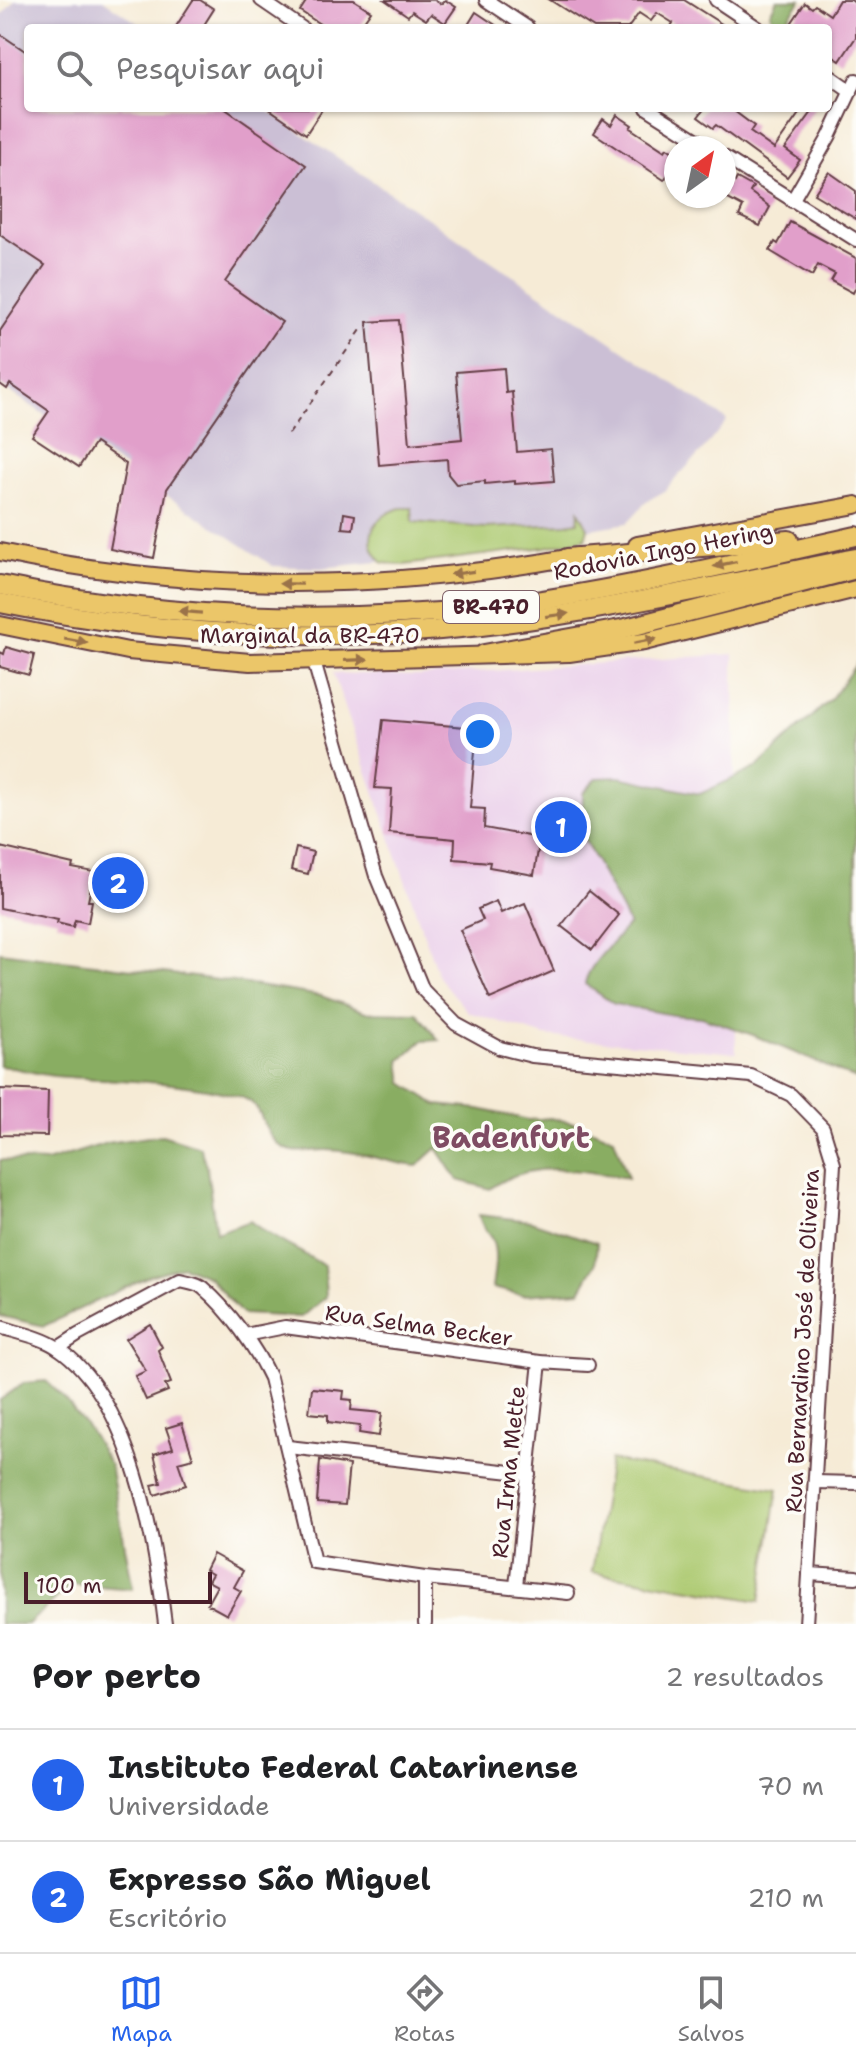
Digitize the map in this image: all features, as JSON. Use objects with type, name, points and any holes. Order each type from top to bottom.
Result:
[{"type":"highway","points":[[567,558],[856,535]]},
{"type":"highway","name":"Rodovia Ingo Hering","points":[[0,585],[177,611],[231,616],[344,617],[479,609],[587,592],[856,535]]},
{"type":"highway","name":"Rodovia Ingo Hering","points":[[0,603],[120,623],[228,634],[343,635],[480,626],[589,610],[856,558]]},
{"type":"highway","points":[[484,654],[626,628],[856,569]]},
{"type":"main road","points":[[0,552],[112,570],[243,584],[369,582],[567,558],[856,505]]},
{"type":"main road","name":"Marginal da BR-470","points":[[0,625],[128,651],[250,662],[569,653],[644,642],[856,589]]},
{"type":"street","points":[[261,0],[296,24]]},
{"type":"street","points":[[486,0],[522,24]]},
{"type":"street","points":[[716,0],[752,24]]},
{"type":"street","points":[[792,201],[829,137],[854,85],[832,77]]},
{"type":"street","points":[[653,112],[691,136]]},
{"type":"street","points":[[736,165],[856,240]]},
{"type":"street","name":"Rua Bernardino José de Oliveira","points":[[314,662],[376,876],[423,990],[456,1024],[500,1048],[532,1056],[751,1076],[791,1095],[823,1128],[834,1164],[806,1624]]},
{"type":"street","points":[[58,1348],[180,1280],[201,1285],[245,1335],[259,1354],[270,1378],[314,1562],[425,1578],[568,1593]]},
{"type":"street","points":[[0,1327],[58,1348],[101,1395],[120,1432],[149,1528],[165,1624]]},
{"type":"street","name":"Rua Selma Becker","points":[[245,1335],[285,1327],[540,1362],[588,1365]]},
{"type":"street","name":"Rua Irma Mette","points":[[516,1586],[540,1362]]},
{"type":"street","points":[[288,1447],[529,1474]]},
{"type":"street","points":[[816,1482],[856,1483]]},
{"type":"street","points":[[809,1574],[856,1577]]},
{"type":"street","points":[[425,1578],[425,1624]]},
{"type":"path","points":[[289,434],[363,327]]},
{"type":"shaded area","points":[[15,0],[103,0],[139,24],[24,24],[24,112],[270,112],[727,420],[663,492],[647,501],[627,523],[425,557],[321,568],[273,566],[0,385],[0,17]]},
{"type":"shaded area","points":[[734,654],[736,1053],[545,1036],[468,1012],[439,978],[333,673],[418,676]]},
{"type":"green space","points":[[777,0],[801,0],[783,24],[774,22],[770,13]]},
{"type":"green space","points":[[401,508],[412,508],[413,522],[486,528],[578,522],[579,511],[588,528],[585,539],[546,547],[404,565],[383,563],[372,546],[373,530],[383,517]]},
{"type":"green space","points":[[856,664],[856,1079],[702,1017],[614,1004],[585,984],[597,961],[629,924],[582,835],[583,793],[597,778],[619,777],[700,794],[756,768],[830,700]]},
{"type":"green space","points":[[0,952],[321,996],[366,1012],[417,1013],[439,1040],[422,1041],[400,1061],[403,1083],[437,1105],[479,1109],[529,1120],[550,1118],[575,1123],[614,1138],[628,1178],[575,1170],[539,1170],[506,1179],[490,1189],[458,1180],[437,1148],[417,1166],[361,1154],[287,1149],[270,1135],[253,1104],[238,1096],[193,1087],[54,1076],[0,1066]]},
{"type":"green space","points":[[162,1135],[200,1147],[207,1169],[216,1233],[250,1221],[324,1266],[326,1297],[301,1317],[242,1314],[209,1277],[183,1266],[149,1276],[44,1326],[0,1316],[0,1160],[46,1162],[107,1143]]},
{"type":"green space","points":[[479,1215],[531,1221],[597,1243],[595,1265],[580,1291],[523,1295],[492,1288],[494,1245]]},
{"type":"green space","points":[[46,1381],[89,1430],[110,1465],[133,1589],[72,1584],[28,1624],[0,1624],[0,1400],[24,1383]]},
{"type":"green space","points":[[610,1460],[778,1489],[760,1601],[592,1572]]},
{"type":"building","points":[[193,0],[200,0],[214,9],[205,24],[178,24]]},
{"type":"building","points":[[307,0],[354,0],[371,11],[362,24],[320,24],[300,11]]},
{"type":"building","points":[[385,0],[434,0],[441,4],[445,0],[456,7],[445,23],[431,14],[426,20],[412,11],[408,16]]},
{"type":"building","points":[[550,0],[684,0],[722,24],[672,24],[657,13],[651,21],[639,13],[631,24],[588,24]]},
{"type":"building","points":[[839,0],[851,0],[856,4],[856,37],[840,61],[832,56],[832,24],[791,24],[805,3],[812,8],[815,5],[830,15]]},
{"type":"building","points":[[476,12],[494,24],[468,24]]},
{"type":"building","points":[[0,34],[24,50],[24,112],[230,112],[306,165],[225,282],[282,322],[167,489],[154,558],[110,549],[126,464],[95,443],[79,467],[32,436],[49,411],[10,384],[7,389],[0,384],[0,331],[45,265],[0,235]]},
{"type":"building","points":[[274,112],[320,112],[306,134]]},
{"type":"building","points":[[702,112],[735,112],[754,126],[750,132],[774,149],[800,112],[812,112],[785,149],[800,160],[787,177],[736,140],[736,136],[731,136],[716,125],[713,128],[698,117]]},
{"type":"building","points":[[617,115],[632,125],[630,128],[664,150],[664,180],[594,133],[603,119],[611,125]]},
{"type":"building","points":[[829,172],[856,191],[856,219],[814,194]]},
{"type":"building","points":[[736,180],[753,187],[750,192],[770,207],[760,226],[739,216],[743,207],[736,203]]},
{"type":"building","points":[[790,222],[856,258],[856,287],[853,293],[831,281],[835,274],[818,265],[812,276],[770,251],[775,242],[778,244]]},
{"type":"building","points":[[399,320],[410,444],[462,439],[456,372],[504,368],[506,393],[512,392],[517,452],[551,449],[554,481],[456,484],[448,474],[447,459],[379,465],[367,322]]},
{"type":"building","points":[[344,513],[355,515],[353,529],[342,528]]},
{"type":"building","points":[[6,647],[34,655],[29,675],[0,667],[0,652],[4,654]]},
{"type":"building","points":[[383,720],[477,728],[470,808],[485,809],[484,828],[540,838],[534,875],[489,867],[490,862],[454,859],[455,839],[389,833],[392,789],[375,788]]},
{"type":"building","points":[[0,847],[94,872],[88,901],[92,901],[88,923],[75,920],[73,927],[57,923],[58,920],[0,908]]},
{"type":"building","points":[[296,848],[313,852],[308,874],[291,870]]},
{"type":"building","points":[[589,891],[619,915],[592,950],[561,926]]},
{"type":"building","points":[[496,901],[501,913],[525,903],[554,971],[490,999],[460,930],[483,920],[478,909]]},
{"type":"building","points":[[0,1089],[48,1091],[47,1136],[0,1135]]},
{"type":"building","points":[[150,1324],[162,1347],[158,1350],[171,1383],[165,1385],[168,1391],[146,1400],[135,1376],[146,1371],[126,1339]]},
{"type":"building","points":[[312,1388],[344,1391],[343,1399],[352,1400],[351,1410],[382,1413],[379,1436],[359,1433],[360,1426],[328,1422],[328,1415],[309,1413]]},
{"type":"building","points":[[182,1423],[193,1458],[178,1462],[186,1485],[155,1495],[152,1485],[161,1483],[154,1454],[173,1448],[166,1428]]},
{"type":"building","points":[[320,1460],[349,1465],[345,1505],[317,1503]]},
{"type":"building","points":[[213,1554],[243,1571],[234,1587],[241,1591],[227,1615],[207,1604],[217,1586],[208,1581],[212,1574],[205,1570]]},
{"type":"place","name":"Instituto Federal Catarinense","points":[[561,827]]},
{"type":"place","name":"Expresso São Miguel","points":[[118,883]]},
{"type":"district","name":"Badenfurt","points":[[511,1138]]}]
